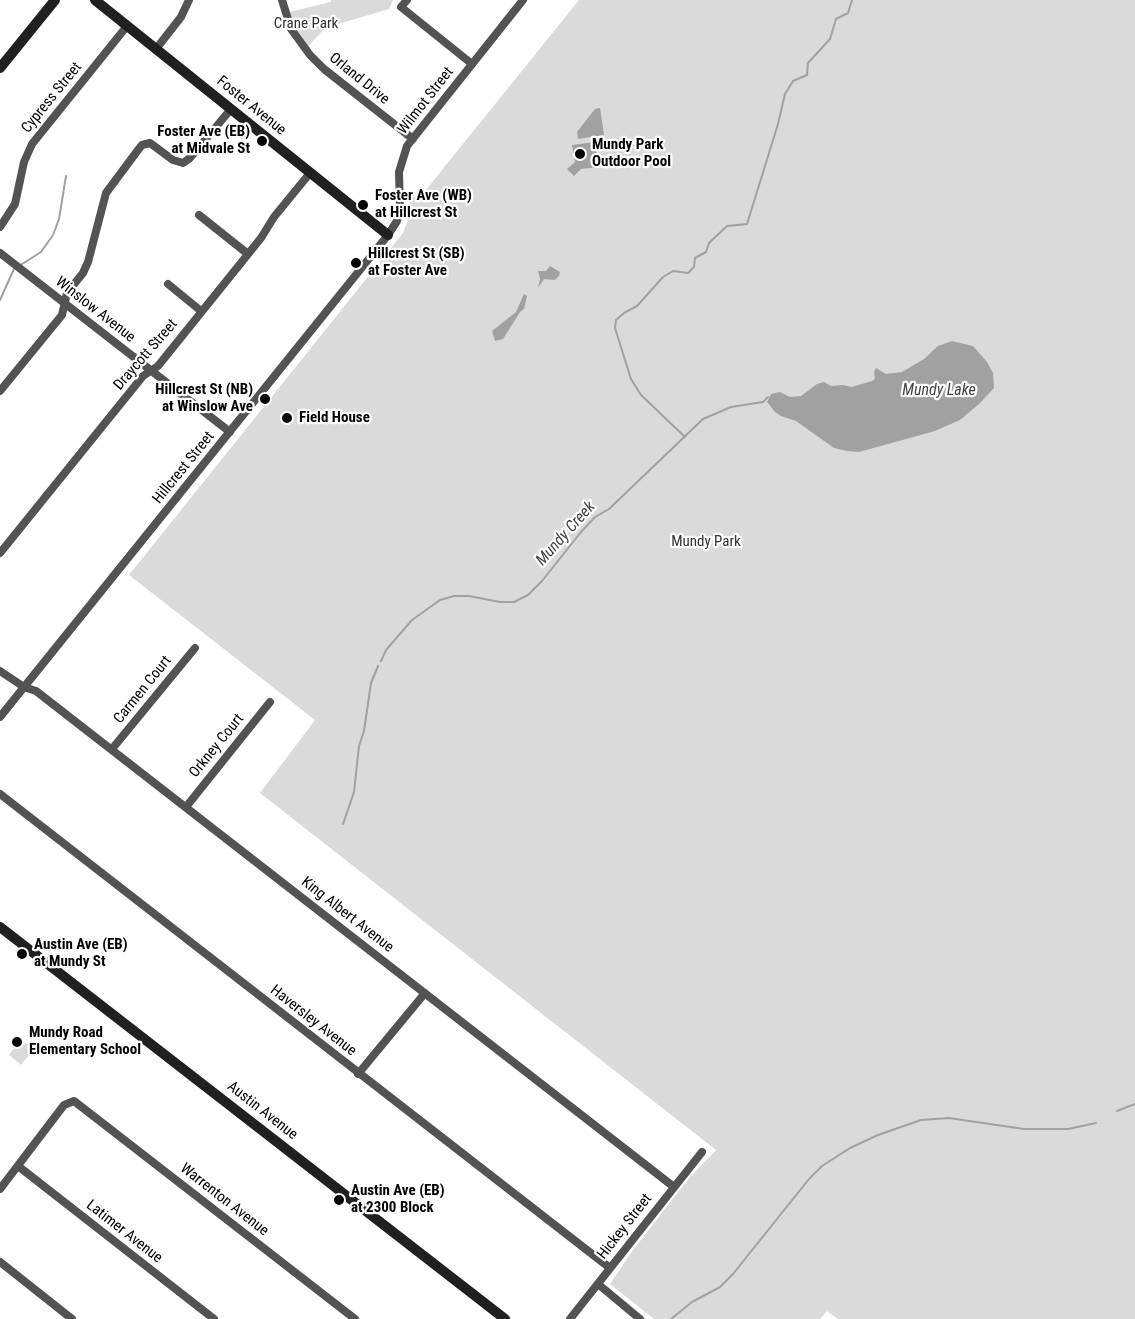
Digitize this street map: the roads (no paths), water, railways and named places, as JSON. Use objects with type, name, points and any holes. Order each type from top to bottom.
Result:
[{"type":"main road","points":[[0,68],[55,0]]},
{"type":"main road","name":"Foster Avenue","points":[[95,0],[388,235]]},
{"type":"main road","name":"Austin Avenue","points":[[0,927],[505,1319]]},
{"type":"street","points":[[156,49],[181,17],[189,0]]},
{"type":"street","name":"Orland Drive","points":[[282,0],[291,29],[310,56],[413,140]]},
{"type":"street","name":"Wilmot Street","points":[[388,235],[397,221],[400,209],[398,180],[405,151],[523,0]]},
{"type":"street","points":[[404,4],[472,64]]},
{"type":"street","name":"Cypress Street","points":[[0,227],[15,204],[24,162],[32,144],[127,26]]},
{"type":"street","points":[[0,392],[62,315],[67,293],[83,273],[88,262],[106,193],[142,145],[150,143],[176,161],[183,163],[190,158],[231,110]]},
{"type":"street","name":"Draycott Street","points":[[0,553],[143,376],[158,366],[310,173]]},
{"type":"street","points":[[199,215],[248,254]]},
{"type":"street","name":"Hillcrest Street","points":[[0,717],[388,235]]},
{"type":"street","name":"Winslow Avenue","points":[[0,253],[230,432]]},
{"type":"street","points":[[168,284],[201,311]]},
{"type":"street","name":"Carmen Court","points":[[112,749],[195,648]]},
{"type":"street","name":"King Albert Avenue","points":[[0,671],[24,687],[36,691],[112,749],[674,1187]]},
{"type":"street","name":"Orkney Court","points":[[186,807],[270,702]]},
{"type":"street","name":"Haversley Avenue","points":[[0,794],[610,1268]]},
{"type":"street","points":[[358,1074],[425,993]]},
{"type":"street","name":"Warrenton Avenue","points":[[18,1166],[64,1105],[76,1102],[355,1319]]},
{"type":"street","name":"Hickey Street","points":[[570,1319],[702,1152]]},
{"type":"street","points":[[0,1189],[18,1166]]},
{"type":"street","name":"Latimer Avenue","points":[[18,1166],[214,1319]]},
{"type":"street","points":[[0,1262],[72,1319]]},
{"type":"street","points":[[598,1284],[640,1319]]},
{"type":"water","points":[[600,108],[604,135],[578,139],[577,132],[595,109]]},
{"type":"water","points":[[595,142],[599,167],[581,169],[574,176],[567,169],[575,162],[572,145]]},
{"type":"water","points":[[550,266],[560,272],[559,276],[555,280],[544,279],[538,288],[540,279],[538,271],[546,271]]},
{"type":"water","points":[[524,294],[527,296],[524,309],[503,339],[495,341],[492,331],[516,312]]},
{"type":"water","name":"Mundy Lake","points":[[952,341],[973,346],[993,373],[994,388],[960,420],[935,431],[859,452],[847,451],[834,448],[796,421],[781,416],[767,402],[771,394],[780,392],[790,397],[801,396],[817,384],[824,382],[831,386],[852,387],[872,381],[875,379],[876,368],[886,374],[902,372],[924,359],[938,346]]},
{"type":"waterway","points":[[685,437],[641,395],[631,379],[615,328],[616,320],[637,306],[663,277],[673,271],[688,273],[694,267],[695,258],[706,252],[709,243],[727,226],[747,224],[785,94],[793,81],[807,75],[808,63],[830,39],[836,19],[848,13],[852,0]]},
{"type":"waterway","points":[[19,266],[41,252],[53,235],[59,219],[66,176]]},
{"type":"waterway","points":[[0,300],[14,269]]},
{"type":"waterway","name":"Mundy Creek","points":[[381,661],[386,650],[412,620],[440,600],[454,596],[469,596],[500,602],[514,602],[528,595],[595,517],[609,509],[703,419],[731,407],[763,402],[768,397]]},
{"type":"waterway","name":"Mundy Creek","points":[[343,824],[354,792],[359,746],[364,731],[371,683],[378,666]]},
{"type":"waterway","points":[[1117,1111],[1135,1104]]},
{"type":"waterway","points":[[671,1319],[692,1302],[720,1287],[733,1274],[822,1166],[850,1148],[878,1135],[921,1120],[949,1118],[1024,1129],[1068,1129],[1096,1123]]},
{"type":"place","name":"Foster Ave (EB) at Midvale St","points":[[262,141]]},
{"type":"place","name":"Mundy Park Outdoor Pool","points":[[580,154]]},
{"type":"place","name":"Foster Ave (WB) at Hillcrest St","points":[[363,205]]},
{"type":"place","name":"Hillcrest St (SB) at Foster Ave","points":[[356,263]]},
{"type":"place","name":"Hillcrest St (NB) at Winslow Ave","points":[[265,399]]},
{"type":"place","name":"Field House","points":[[287,418]]},
{"type":"place","name":"Austin Ave (EB) at Mundy St","points":[[22,954]]},
{"type":"place","name":"Mundy Road Elementary School","points":[[17,1042]]},
{"type":"place","name":"Austin Ave (EB) at 2300 Block","points":[[339,1200]]},
{"type":"park label","name":"Crane Park","points":[[306,24]]},
{"type":"park label","name":"Mundy Park","points":[[706,542]]}]
